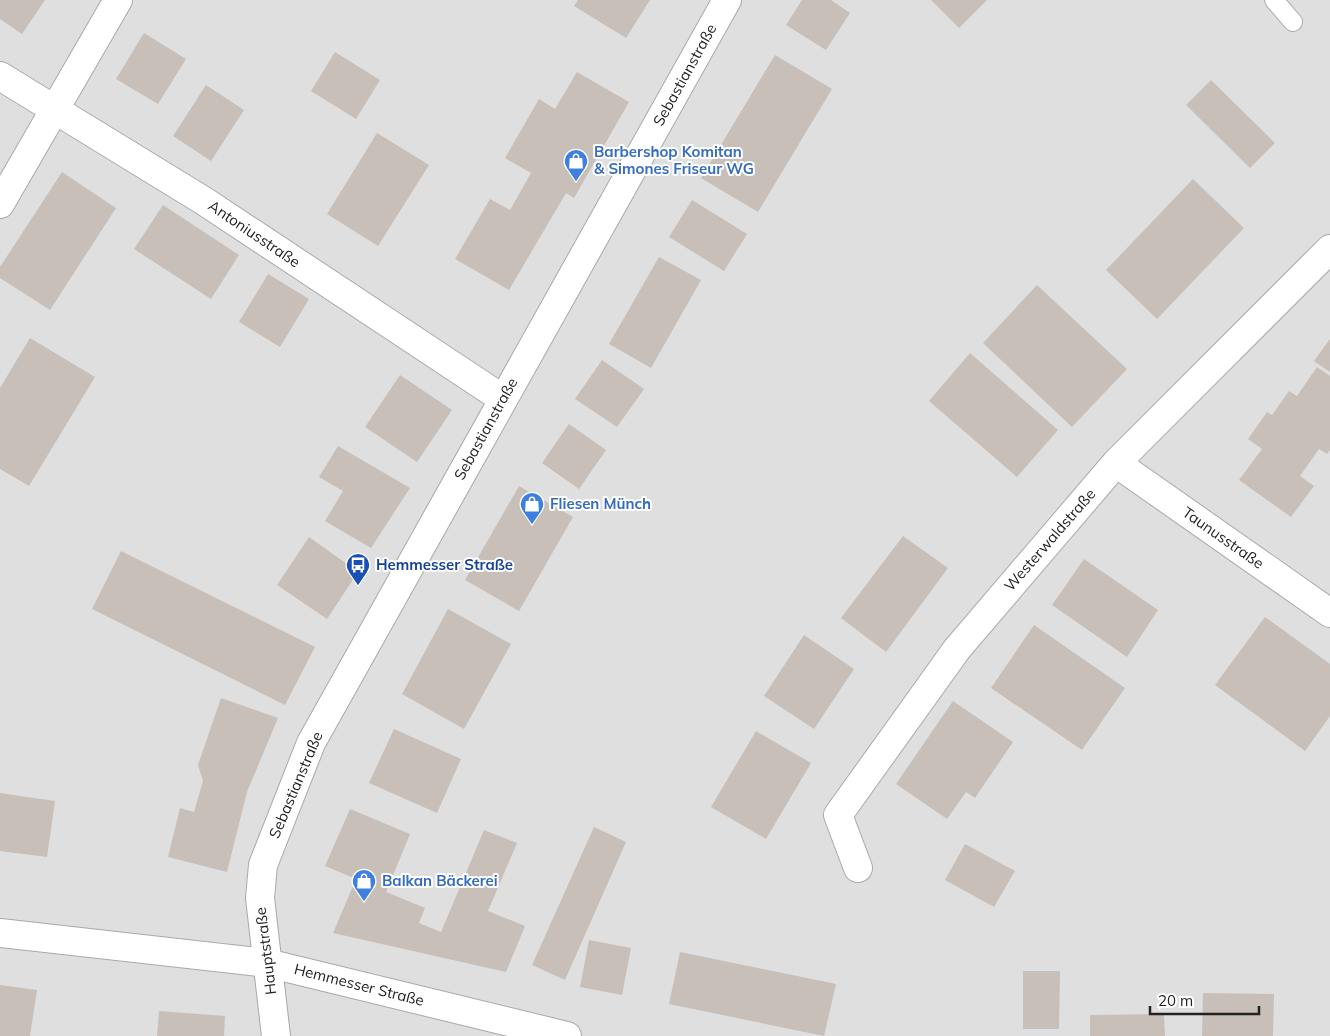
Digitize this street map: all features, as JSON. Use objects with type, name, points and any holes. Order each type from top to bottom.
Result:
[{"type":"street","points":[[0,204],[118,0]]},
{"type":"street","name":"Sebastianstraße","points":[[263,865],[311,743],[727,0]]},
{"type":"street","name":"Antoniusstraße","points":[[0,76],[204,201],[503,399]]},
{"type":"street","name":"Westerwaldstraße","points":[[858,868],[838,815],[957,649],[1116,463],[1330,249]]},
{"type":"street","name":"Taunusstraße","points":[[1116,463],[1330,613]]},
{"type":"street","name":"Hauptstraße","points":[[263,865],[260,898],[276,1036]]},
{"type":"street","name":"Hemmesser Straße","points":[[0,933],[267,963],[567,1036]]},
{"type":"lane","points":[[1274,0],[1293,22]]},
{"type":"shaded area","points":[[0,0],[1330,0],[1330,1036],[0,1036]]},
{"type":"building","points":[[0,0],[45,0],[22,34],[0,19]]},
{"type":"building","points":[[578,0],[650,0],[626,38],[574,6]]},
{"type":"building","points":[[802,0],[831,0],[850,13],[826,50],[786,25]]},
{"type":"building","points":[[931,0],[987,0],[959,28]]},
{"type":"building","points":[[144,33],[186,59],[158,104],[116,79]]},
{"type":"building","points":[[335,52],[380,80],[356,119],[311,91]]},
{"type":"building","points":[[775,55],[832,89],[758,212],[701,178]]},
{"type":"building","points":[[577,72],[629,102],[574,198],[566,193],[509,290],[455,259],[490,199],[510,210],[531,173],[505,158],[539,99],[555,109]]},
{"type":"building","points":[[1211,80],[1275,143],[1250,168],[1186,105]]},
{"type":"building","points":[[206,85],[244,110],[211,161],[173,136]]},
{"type":"building","points":[[377,133],[429,165],[378,246],[327,214]]},
{"type":"building","points":[[62,172],[116,208],[50,310],[0,278],[0,267]]},
{"type":"building","points":[[1193,179],[1244,228],[1157,319],[1106,270]]},
{"type":"building","points":[[692,200],[747,234],[724,271],[669,237]]},
{"type":"building","points":[[163,205],[239,255],[211,299],[134,249]]},
{"type":"building","points":[[659,257],[701,280],[651,368],[609,344]]},
{"type":"building","points":[[268,274],[309,299],[280,347],[239,322]]},
{"type":"building","points":[[1037,285],[1127,369],[1072,427],[983,343]]},
{"type":"building","points":[[30,338],[95,377],[29,486],[0,469],[0,388]]},
{"type":"building","points":[[1330,339],[1330,372],[1314,361]]},
{"type":"building","points":[[970,353],[1058,430],[1017,477],[929,401]]},
{"type":"building","points":[[602,360],[644,389],[617,427],[575,399]]},
{"type":"building","points":[[1317,367],[1330,376],[1330,450],[1327,454],[1319,449],[1300,476],[1314,486],[1291,517],[1239,480],[1262,449],[1248,439],[1267,412],[1272,415],[1289,391],[1297,396]]},
{"type":"building","points":[[400,375],[452,410],[417,462],[365,427]]},
{"type":"building","points":[[569,424],[606,450],[579,489],[542,463]]},
{"type":"building","points":[[338,446],[410,488],[371,548],[325,521],[343,491],[319,477]]},
{"type":"building","points":[[519,486],[573,517],[519,611],[465,580]]},
{"type":"building","points":[[903,536],[948,568],[886,652],[841,618]]},
{"type":"building","points":[[309,537],[358,572],[327,619],[277,585]]},
{"type":"building","points":[[121,551],[315,647],[285,705],[92,609]]},
{"type":"building","points":[[1084,559],[1158,610],[1127,657],[1052,605]]},
{"type":"building","points":[[448,609],[511,644],[464,729],[402,694]]},
{"type":"building","points":[[1265,617],[1330,664],[1330,716],[1305,751],[1215,685]]},
{"type":"building","points":[[1034,625],[1125,688],[1082,750],[991,688]]},
{"type":"building","points":[[804,635],[854,669],[814,729],[764,696]]},
{"type":"building","points":[[221,698],[278,718],[247,792],[227,872],[168,857],[180,808],[194,812],[203,781],[198,765]]},
{"type":"building","points":[[953,701],[1013,742],[975,798],[966,792],[947,819],[896,784]]},
{"type":"building","points":[[394,729],[461,759],[437,813],[369,783]]},
{"type":"building","points":[[756,731],[811,763],[766,839],[711,807]]},
{"type":"building","points":[[0,793],[55,801],[47,857],[0,851]]},
{"type":"building","points":[[350,809],[410,834],[386,892],[425,908],[419,923],[441,932],[484,830],[517,843],[488,911],[525,926],[506,972],[333,933],[356,879],[325,866]]},
{"type":"building","points":[[594,827],[626,842],[565,980],[532,965]]},
{"type":"building","points":[[965,844],[1015,871],[994,907],[945,880]]},
{"type":"building","points":[[589,940],[631,948],[622,995],[580,987]]},
{"type":"building","points":[[680,952],[836,984],[824,1036],[669,1004]]},
{"type":"building","points":[[1023,971],[1060,971],[1059,1029],[1023,1029]]},
{"type":"building","points":[[0,985],[37,990],[30,1036],[0,1036]]},
{"type":"building","points":[[1203,993],[1274,994],[1273,1036],[1202,1036]]},
{"type":"building","points":[[159,1011],[225,1016],[224,1036],[157,1036]]},
{"type":"building","points":[[1164,1014],[1165,1036],[1090,1036],[1090,1015]]},
{"type":"place","name":"Barbershop Komitan & Simones Friseur WG","points":[[576,182]]},
{"type":"place","name":"Fliesen Münch","points":[[532,525]]},
{"type":"place","name":"Hemmesser Straße","points":[[358,586]]},
{"type":"place","name":"Balkan Bäckerei","points":[[364,902]]}]
